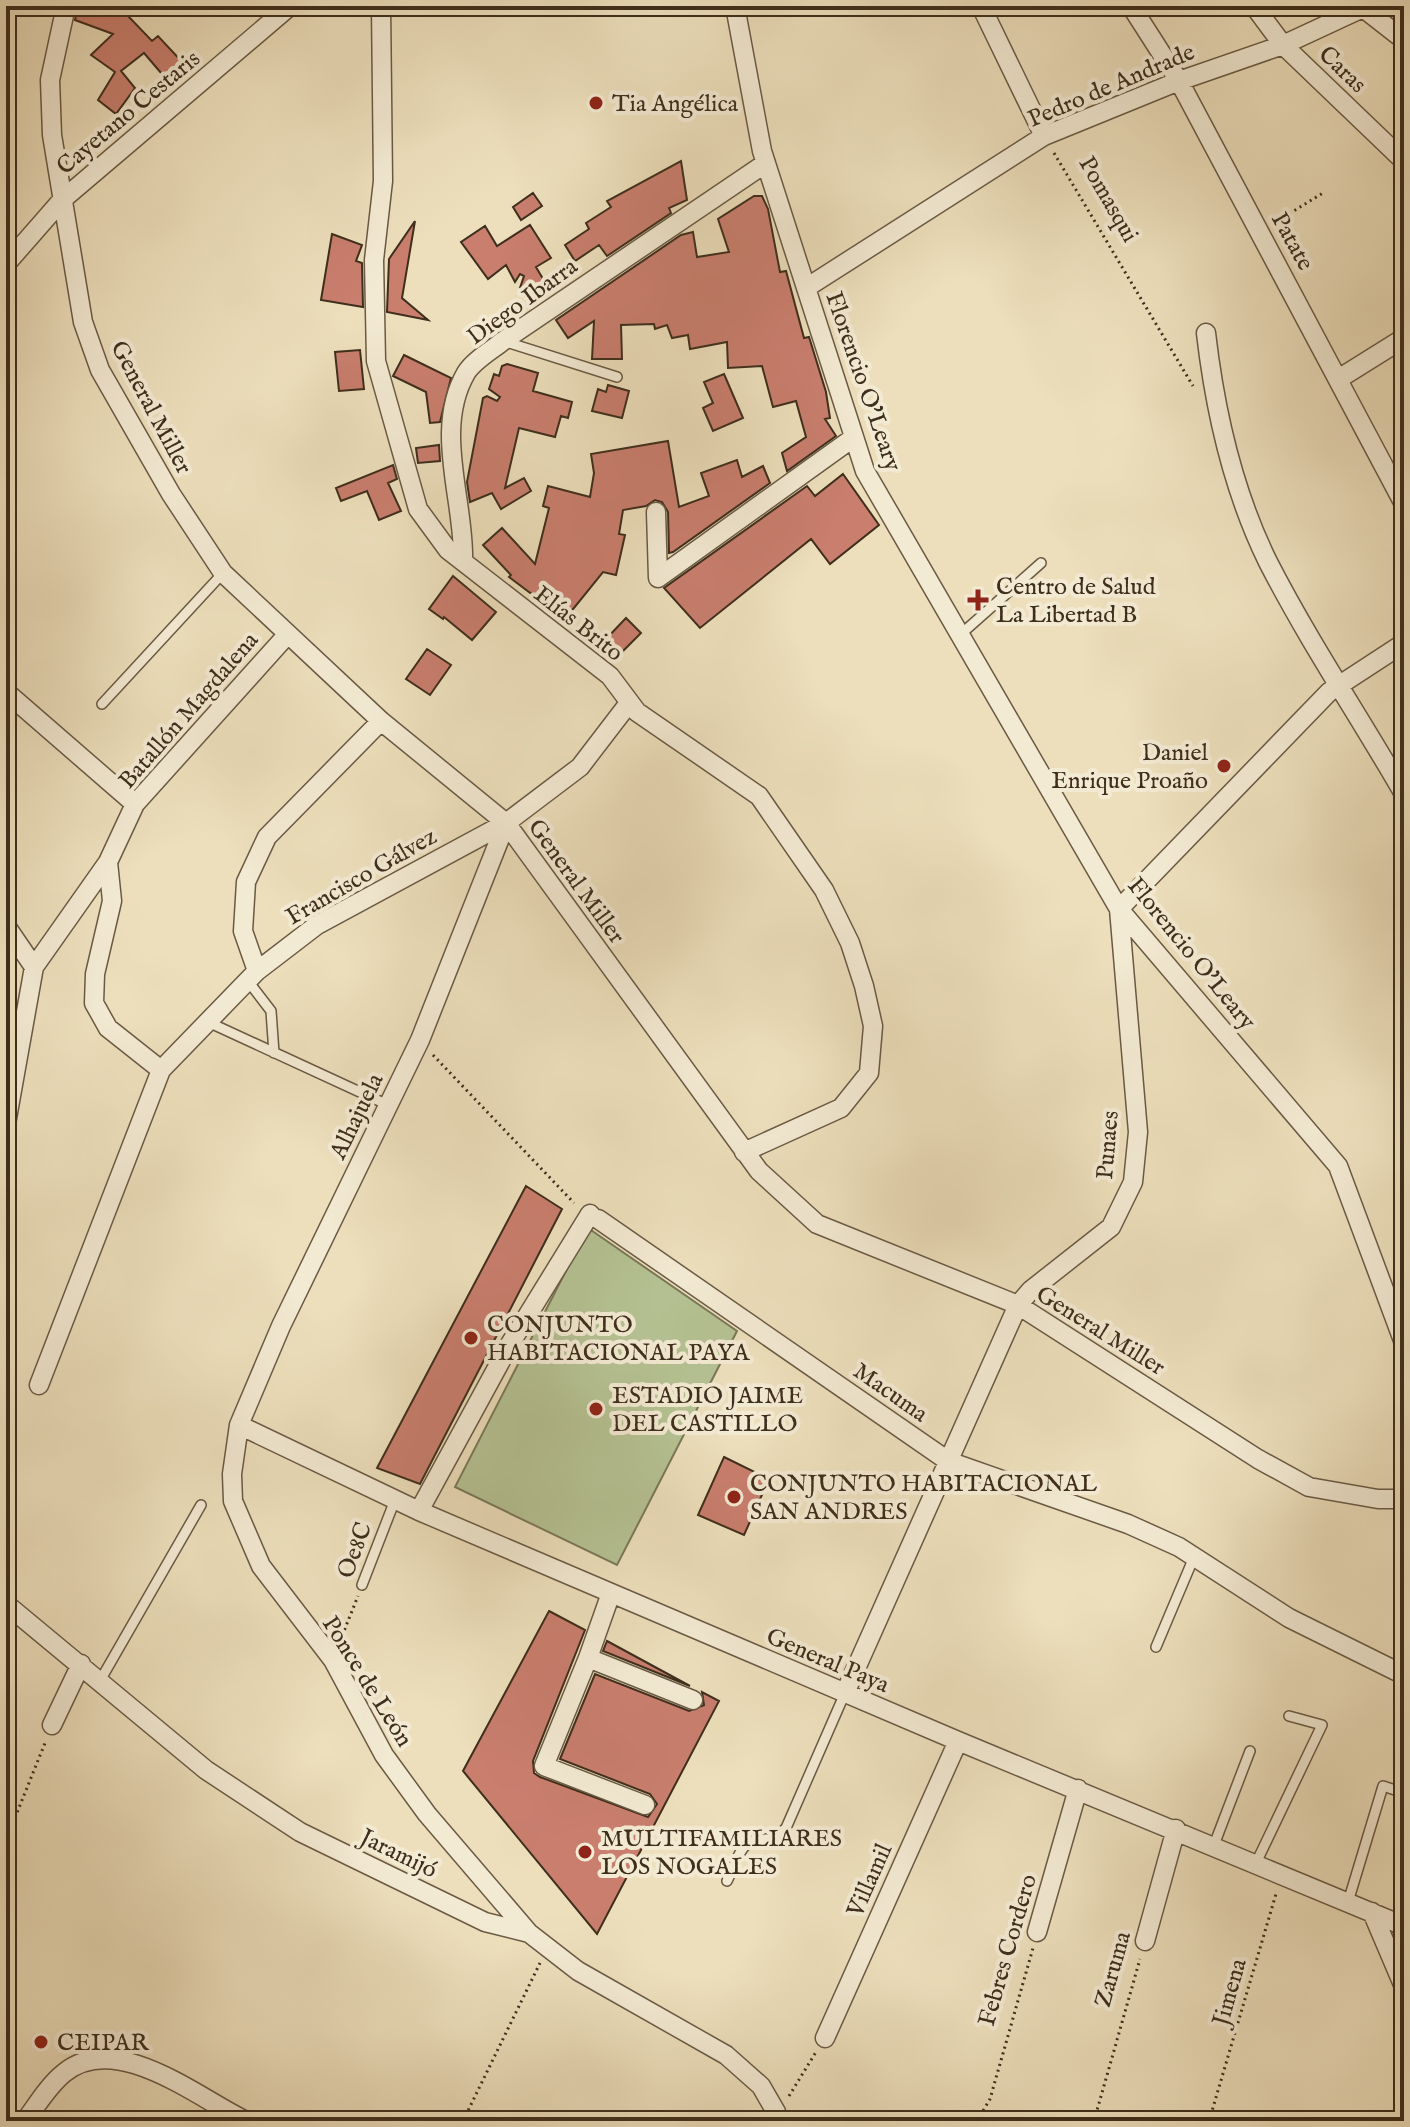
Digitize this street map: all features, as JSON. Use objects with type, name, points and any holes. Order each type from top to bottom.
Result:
[{"type":"street","name":"General Miller","points":[[66,6],[50,80],[52,135],[83,322],[100,370],[171,494],[223,573],[381,721],[506,823],[744,1152],[759,1171],[817,1224],[1018,1305],[1258,1459],[1309,1487],[1378,1499],[1404,1499]]},
{"type":"street","name":"Cayetano Cestaris","points":[[6,264],[62,200],[290,6]]},
{"type":"street","name":"Elías Brito","points":[[381,6],[383,181],[374,260],[376,361],[418,509],[448,550],[610,676],[629,703],[759,796],[824,890],[850,943],[864,986],[873,1026],[869,1073],[841,1108],[744,1152]]},
{"type":"street","name":"Florencio O'Leary","points":[[735,6],[766,163],[865,471],[1119,909],[1338,1166],[1404,1343]]},
{"type":"street","points":[[981,6],[1044,136]]},
{"type":"street","name":"Patate","points":[[1131,6],[1179,81],[1340,378],[1404,504]]},
{"type":"street","name":"Caras","points":[[1254,6],[1283,45],[1404,161]]},
{"type":"street","points":[[1365,7],[1404,40]]},
{"type":"street","name":"Pedro de Andrade","points":[[806,288],[1044,136],[1179,81],[1283,45],[1365,7]]},
{"type":"street","name":"Diego Ibarra","points":[[463,561],[454,483],[452,414],[466,372],[503,341],[766,163]]},
{"type":"street","points":[[1206,333],[1215,404],[1237,479],[1267,559],[1404,794]]},
{"type":"street","points":[[1340,378],[1404,338]]},
{"type":"street","points":[[656,512],[658,578],[853,438]]},
{"type":"street","name":"Batallón Magdalena","points":[[6,1124],[34,967],[108,862],[135,804],[287,635]]},
{"type":"street","points":[[1119,909],[1338,685],[1404,643]]},
{"type":"street","points":[[6,692],[135,804]]},
{"type":"street","name":"Francisco Gálvez","points":[[39,1385],[161,1070],[253,976],[317,925],[506,823],[580,767],[629,703]]},
{"type":"street","points":[[253,976],[243,931],[246,882],[267,837],[381,721]]},
{"type":"street","name":"Alhajuela","points":[[239,1425],[281,1326],[420,1040],[506,823]]},
{"type":"street","points":[[108,862],[112,901],[95,974],[94,1003],[108,1028],[161,1070]]},
{"type":"street","name":"Punaes","points":[[845,1693],[1018,1305],[1031,1290],[1111,1227],[1133,1182],[1138,1132],[1119,909]]},
{"type":"street","points":[[6,926],[34,967]]},
{"type":"street","points":[[419,1511],[510,1344],[594,1216]]},
{"type":"street","name":"Macuma","points":[[594,1216],[948,1461],[1128,1524],[1194,1557],[1289,1618],[1404,1675]]},
{"type":"street","name":"General Paya","points":[[239,1425],[419,1511],[958,1741],[1404,1926]]},
{"type":"street","name":"Ponce de León","points":[[239,1425],[232,1474],[233,1501],[261,1566],[333,1660],[384,1755],[427,1814],[529,1933]]},
{"type":"street","points":[[611,1593],[544,1766],[645,1805]]},
{"type":"street","name":"Jaramijó","points":[[6,1604],[101,1679],[206,1770],[300,1832],[485,1922],[529,1933],[578,1971],[726,2055],[761,2086],[777,2116]]},
{"type":"street","points":[[588,1658],[693,1700]]},
{"type":"street","points":[[52,1725],[81,1664]]},
{"type":"street","name":"Villamil","points":[[825,2038],[958,1741]]},
{"type":"street","name":"Febres Cordero","points":[[1037,1932],[1078,1789]]},
{"type":"street","name":"Zaruma","points":[[1145,1941],[1176,1829]]},
{"type":"street","points":[[1372,1912],[1404,1987]]},
{"type":"street","points":[[25,2121],[67,2070],[101,2059],[140,2065],[246,2121]]},
{"type":"lane","points":[[503,341],[617,377]]},
{"type":"lane","points":[[960,635],[1041,563]]},
{"type":"lane","points":[[102,704],[223,573]]},
{"type":"lane","points":[[253,976],[271,1011],[274,1053]]},
{"type":"lane","points":[[208,1022],[388,1105]]},
{"type":"lane","name":"Oe8C","points":[[362,1585],[395,1500]]},
{"type":"lane","points":[[101,1679],[201,1505]]},
{"type":"lane","points":[[1156,1647],[1194,1557]]},
{"type":"lane","points":[[727,1881],[746,1842],[753,1838],[774,1839],[786,1828],[845,1693]]},
{"type":"lane","points":[[1256,1863],[1322,1725],[1289,1716]]},
{"type":"lane","points":[[1214,1845],[1250,1751]]},
{"type":"lane","points":[[1348,1902],[1383,1786],[1404,1793]]},
{"type":"path","name":"Pomasqui","points":[[1044,136],[1190,383],[1215,404]]},
{"type":"path","points":[[1267,227],[1323,193]]},
{"type":"path","points":[[420,1040],[567,1198],[594,1216]]},
{"type":"path","name":"Oe8C","points":[[333,1660],[362,1585]]},
{"type":"path","points":[[6,1840],[52,1725]]},
{"type":"path","name":"Jimena","points":[[1209,2121],[1282,1874]]},
{"type":"path","name":"Febres Cordero","points":[[977,2121],[990,2099],[1037,1932]]},
{"type":"path","name":"Zaruma","points":[[1094,2121],[1145,1941]]},
{"type":"path","points":[[463,2121],[548,1948]]},
{"type":"path","points":[[777,2116],[825,2038]]},
{"type":"green space","name":"ESTADIO JAIME DEL CASTILLO","points":[[588,1228],[737,1331],[617,1565],[455,1487]]},
{"type":"building","points":[[78,6],[138,6],[128,16],[152,41],[158,36],[184,64],[167,80],[144,53],[121,71],[135,88],[116,114],[98,100],[115,72],[91,55],[113,34],[75,20]]},
{"type":"building","points":[[681,161],[687,200],[669,208],[671,213],[607,256],[599,245],[575,261],[565,245],[589,229],[586,223],[611,207],[607,201]]},
{"type":"building","points":[[533,193],[542,206],[521,220],[513,207]]},
{"type":"building","points":[[754,196],[762,196],[768,209],[780,272],[786,271],[804,338],[809,337],[826,392],[830,418],[825,419],[836,436],[787,471],[782,453],[806,437],[796,401],[773,407],[762,366],[728,368],[727,342],[690,349],[688,335],[672,338],[667,325],[655,329],[654,324],[621,325],[622,359],[592,359],[594,321],[568,338],[556,320],[681,235],[693,232],[697,257],[729,252],[718,219]]},
{"type":"building","points":[[415,221],[402,298],[428,320],[387,312],[389,259]]},
{"type":"building","points":[[530,225],[551,258],[536,267],[549,289],[528,302],[520,288],[524,276],[520,274],[515,282],[506,265],[488,279],[461,242],[485,226],[497,246]]},
{"type":"building","points":[[332,234],[362,245],[356,261],[362,263],[363,307],[321,300]]},
{"type":"building","points":[[360,350],[364,389],[339,391],[335,352]]},
{"type":"building","points":[[404,355],[451,378],[440,422],[430,423],[426,392],[393,376]]},
{"type":"building","points":[[507,364],[538,373],[533,391],[572,402],[568,418],[561,416],[555,437],[519,428],[505,488],[524,478],[531,491],[501,509],[492,493],[470,502],[467,482],[483,398],[487,396],[497,401],[500,397],[489,389],[494,374],[499,376],[502,366]]},
{"type":"building","points":[[724,374],[743,418],[713,431],[703,408],[713,403],[704,382]]},
{"type":"building","points":[[608,385],[629,391],[622,418],[592,411],[598,389],[606,392]]},
{"type":"building","points":[[668,441],[679,507],[709,496],[701,473],[737,460],[742,477],[763,466],[770,483],[669,553],[668,512],[662,502],[655,500],[646,506],[623,510],[619,534],[625,535],[616,575],[603,572],[565,619],[509,577],[511,575],[483,545],[502,528],[535,564],[549,508],[543,506],[548,486],[590,497],[594,473],[591,454]]},
{"type":"building","points":[[439,445],[440,461],[418,463],[416,448]]},
{"type":"building","points":[[393,465],[397,479],[388,483],[401,511],[379,520],[367,491],[341,501],[336,488]]},
{"type":"building","points":[[843,474],[879,525],[830,564],[811,539],[700,628],[664,588],[807,486],[815,496]]},
{"type":"building","points":[[453,576],[496,612],[472,640],[429,609]]},
{"type":"building","points":[[626,618],[641,633],[621,653],[606,639]]},
{"type":"building","points":[[427,649],[451,665],[430,695],[406,679]]},
{"type":"building","name":"CONJUNTO HABITACIONAL PAYA","points":[[526,1186],[562,1209],[420,1484],[377,1468]]},
{"type":"building","name":"CONJUNTO HABITACIONAL SAN ANDRES","points":[[724,1457],[769,1479],[744,1535],[698,1515]]},
{"type":"building","name":"MULTIFAMILIARES LOS NOGALES","points":[[549,1611],[585,1630],[533,1761],[534,1773],[540,1777],[648,1817],[657,1804],[650,1794],[560,1759],[595,1674],[689,1711],[704,1705],[702,1692],[719,1701],[597,1934],[463,1771]]},
{"type":"building","points":[[607,1641],[690,1686],[603,1651]]},
{"type":"place","name":"Tia Angélica","points":[[596,103]]},
{"type":"place","name":"Centro de Salud La Libertad B","points":[[978,600]]},
{"type":"place","name":"Daniel Enrique Proaño","points":[[1224,766]]},
{"type":"place","name":"CONJUNTO HABITACIONAL PAYA","points":[[471,1338]]},
{"type":"place","name":"ESTADIO JAIME DEL CASTILLO","points":[[596,1409]]},
{"type":"place","name":"CONJUNTO HABITACIONAL SAN ANDRES","points":[[734,1497]]},
{"type":"place","name":"MULTIFAMILIARES LOS NOGALES","points":[[585,1852]]},
{"type":"place","name":"CEIPAR","points":[[41,2042]]}]
